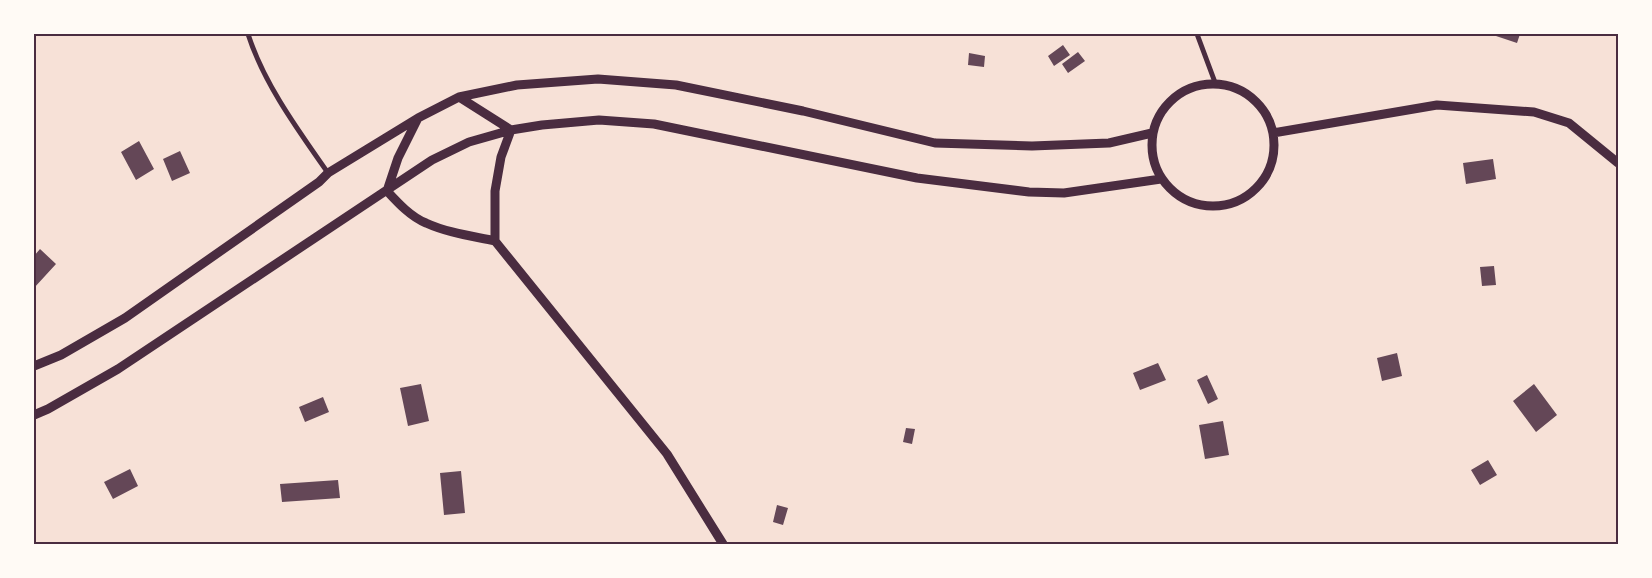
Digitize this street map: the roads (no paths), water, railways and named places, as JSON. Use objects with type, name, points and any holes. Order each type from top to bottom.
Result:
[{"type":"street","points":[[248,34],[253,49],[287,115],[328,173]]},
{"type":"street","points":[[1197,34],[1216,85]]},
{"type":"street","points":[[34,366],[61,355],[125,318],[319,182],[328,173],[418,118],[459,98],[518,85],[598,79],[676,85],[804,111],[935,143],[1032,146],[1109,143],[1152,133]]},
{"type":"street","points":[[1201,85],[1225,85],[1247,94],[1264,111],[1273,133],[1272,161],[1258,186],[1236,202],[1208,207],[1181,198],[1160,179],[1152,157],[1152,133],[1162,111],[1179,94],[1201,85]]},
{"type":"street","points":[[459,98],[511,130]]},
{"type":"street","points":[[1273,133],[1437,105],[1534,112],[1569,123],[1618,163]]},
{"type":"street","points":[[387,191],[398,158],[418,118]]},
{"type":"street","points":[[34,415],[118,369],[432,160],[469,142],[511,130],[599,120],[654,124],[918,178],[1029,192],[1064,193],[1160,179]]},
{"type":"street","points":[[511,130],[501,157],[495,191],[495,241],[666,454],[723,544]]},
{"type":"street","points":[[387,191],[401,206],[425,223],[453,232],[495,241]]}]
